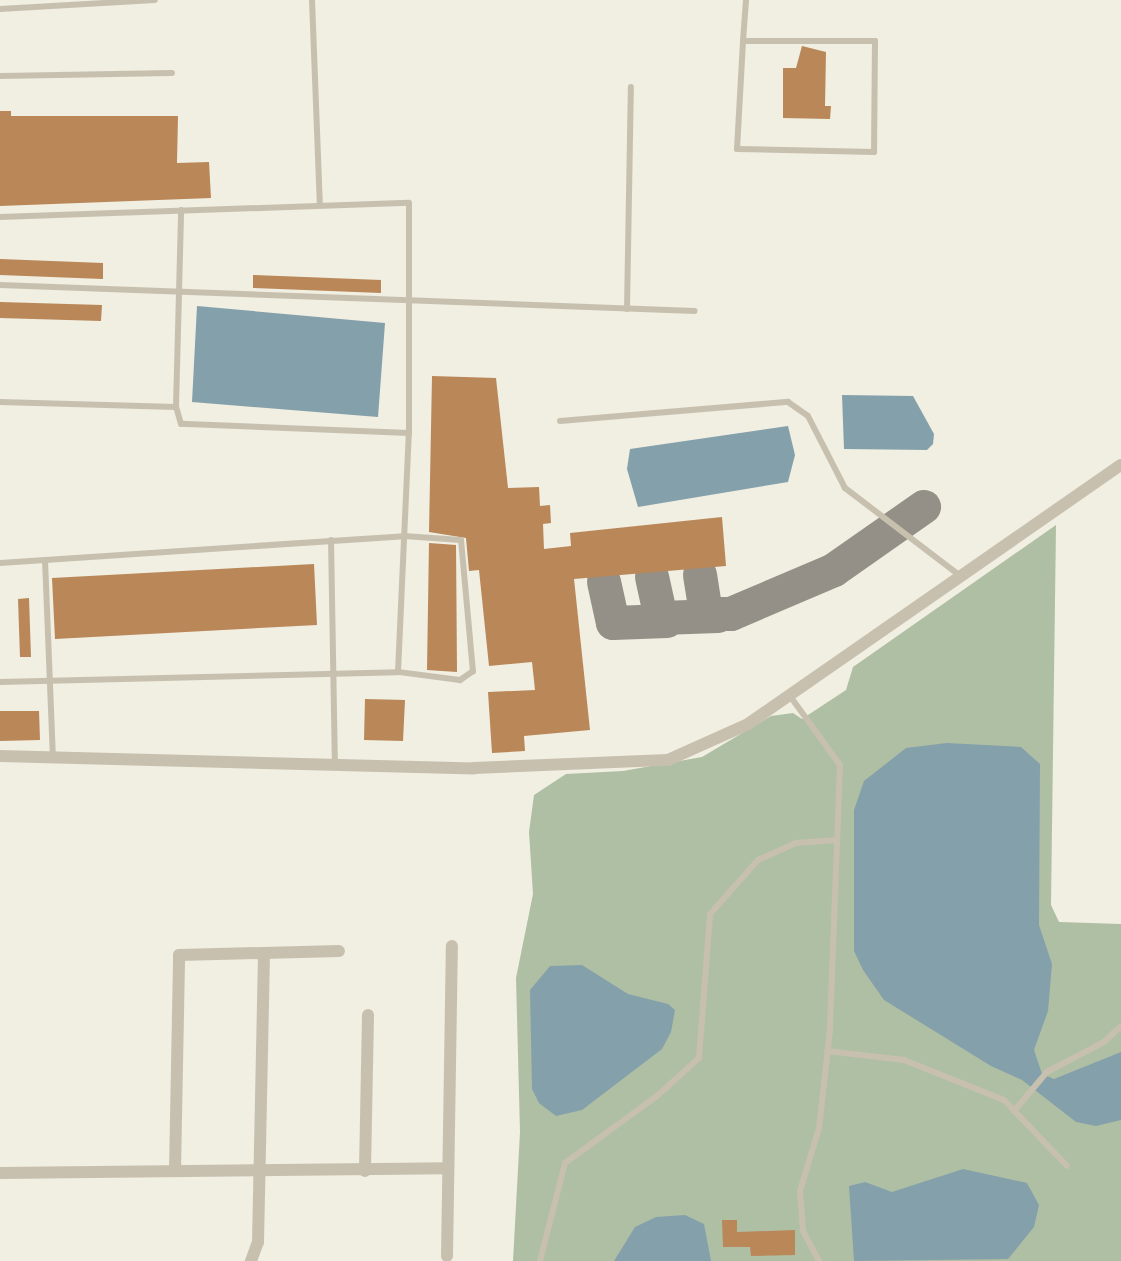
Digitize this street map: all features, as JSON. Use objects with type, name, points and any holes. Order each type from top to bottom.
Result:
[{"type":"street","points":[[0,756],[474,768],[668,760],[748,724],[958,574],[1121,465]]},
{"type":"street","points":[[447,1256],[452,946]]},
{"type":"street","points":[[176,1170],[177,959],[339,951]]},
{"type":"street","points":[[251,1261],[258,1242],[257,1169],[264,953]]},
{"type":"street","points":[[364,1171],[368,1015]]},
{"type":"street","points":[[0,1173],[257,1169],[364,1171],[448,1168]]},
{"type":"lane","points":[[16,0],[16,8]]},
{"type":"lane","points":[[0,9],[155,0]]},
{"type":"lane","points":[[312,0],[320,205]]},
{"type":"lane","points":[[743,40],[875,41],[874,152],[737,148],[743,40],[746,0]]},
{"type":"lane","points":[[0,76],[172,73]]},
{"type":"lane","points":[[627,309],[631,87]]},
{"type":"lane","points":[[0,217],[409,203],[409,433],[398,672]]},
{"type":"lane","points":[[181,210],[176,407],[181,424],[409,433]]},
{"type":"lane","points":[[0,285],[408,303],[695,311]]},
{"type":"lane","points":[[0,402],[176,407]]},
{"type":"lane","points":[[560,421],[788,402],[808,416],[845,488],[958,574]]},
{"type":"lane","points":[[0,563],[404,536],[463,542],[473,671],[460,680],[398,672],[0,682]]},
{"type":"lane","points":[[331,540],[335,765]]},
{"type":"lane","points":[[45,560],[53,757]]},
{"type":"lane","points":[[790,696],[839,760],[827,1051],[819,1128],[800,1191],[803,1231],[819,1261]]},
{"type":"lane","points":[[540,1261],[565,1163],[657,1096],[699,1058],[710,914],[758,860],[796,843],[837,840]]},
{"type":"lane","points":[[1014,1110],[1047,1071],[1104,1042],[1121,1026]]},
{"type":"lane","points":[[827,1051],[904,1060],[1004,1100],[1067,1166]]},
{"type":"green space","points":[[1056,525],[1051,905],[1059,922],[1121,924],[1121,1261],[513,1261],[520,1132],[516,978],[533,894],[529,832],[534,795],[566,774],[623,771],[702,757],[771,716],[793,713],[802,719],[846,690],[853,667]]},
{"type":"water","points":[[197,306],[385,323],[378,417],[192,402]]},
{"type":"water","points":[[842,395],[913,396],[934,434],[933,444],[927,450],[844,449]]},
{"type":"water","points":[[788,426],[795,455],[788,482],[638,507],[627,469],[630,449]]},
{"type":"water","points":[[947,743],[1021,747],[1040,764],[1039,925],[1052,964],[1048,1011],[1034,1050],[1042,1074],[1054,1079],[1121,1052],[1121,1120],[1096,1126],[1076,1122],[1022,1080],[991,1066],[884,1000],[863,970],[854,951],[854,810],[864,781],[906,748]]},
{"type":"water","points":[[582,965],[628,994],[668,1004],[675,1010],[671,1032],[662,1049],[582,1110],[556,1116],[539,1103],[532,1089],[530,990],[550,966]]},
{"type":"water","points":[[963,1169],[1027,1183],[1039,1205],[1034,1227],[1008,1259],[854,1261],[849,1186],[865,1182],[892,1192]]},
{"type":"water","points":[[685,1215],[704,1224],[711,1261],[614,1261],[635,1227],[656,1217]]},
{"type":"building","points":[[802,46],[826,52],[825,106],[831,106],[830,119],[783,118],[783,68],[796,68]]},
{"type":"building","points":[[0,111],[11,111],[11,116],[178,116],[177,163],[209,162],[211,198],[0,206]]},
{"type":"building","points":[[0,259],[103,263],[103,279],[0,275]]},
{"type":"building","points":[[253,275],[381,280],[381,293],[253,288]]},
{"type":"building","points":[[0,302],[102,305],[101,321],[0,318]]},
{"type":"building","points":[[432,376],[496,378],[508,488],[539,487],[540,506],[550,505],[551,523],[543,524],[544,549],[571,546],[570,533],[722,517],[726,566],[574,579],[590,730],[524,736],[525,751],[492,753],[488,692],[535,690],[532,662],[489,666],[479,570],[469,571],[466,538],[429,532]]},
{"type":"building","points":[[429,543],[456,545],[457,672],[427,670]]},
{"type":"building","points":[[314,564],[317,625],[55,639],[52,578]]},
{"type":"building","points":[[29,598],[31,657],[20,657],[18,599]]},
{"type":"building","points":[[365,699],[405,700],[403,741],[364,740]]},
{"type":"building","points":[[0,711],[39,711],[40,740],[0,741]]},
{"type":"building","points":[[722,1220],[737,1220],[737,1232],[795,1230],[795,1255],[751,1256],[750,1247],[723,1247]]},
{"type":"taxiway","points":[[700,575],[705,608],[710,614],[731,614],[834,570],[924,507]]},
{"type":"taxiway","points":[[652,577],[661,618],[718,616]]},
{"type":"taxiway","points":[[604,582],[613,623],[667,621]]}]
